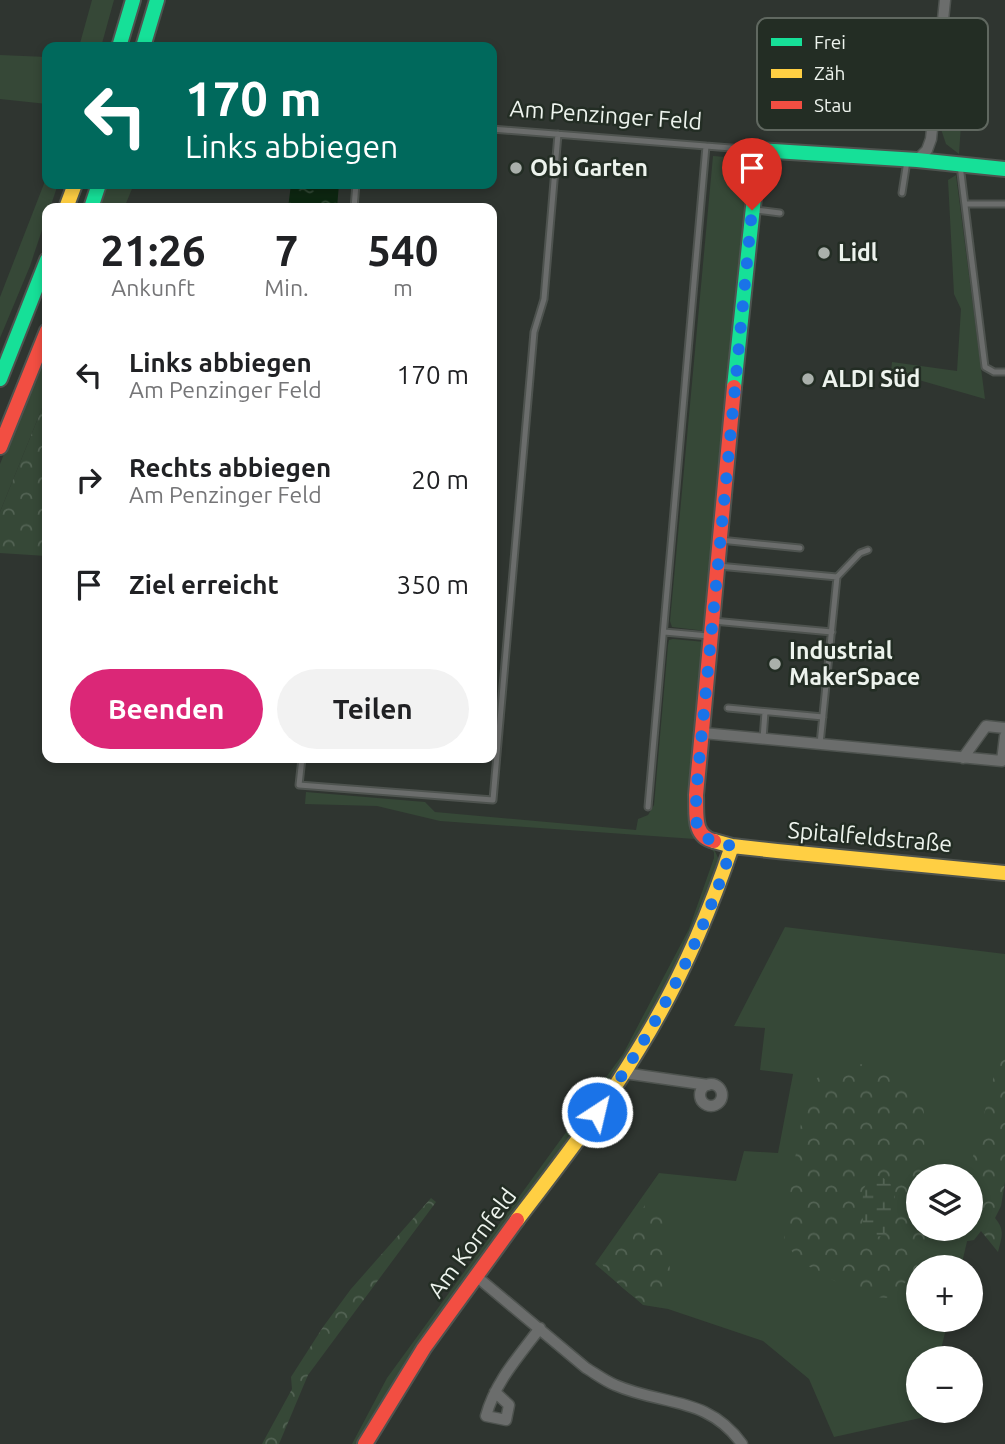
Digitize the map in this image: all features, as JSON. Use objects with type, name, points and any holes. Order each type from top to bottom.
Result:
[{"type":"main road","points":[[120,42],[133,0]]},
{"type":"main road","points":[[144,42],[157,0]]},
{"type":"main road","points":[[732,846],[705,839],[698,831],[696,794],[759,150]]},
{"type":"main road","name":"Am Penzinger Feld","points":[[759,150],[1005,169]]},
{"type":"main road","points":[[0,379],[42,273]]},
{"type":"main road","points":[[0,447],[42,343]]},
{"type":"main road","name":"Spitalfeldstraße","points":[[732,846],[1005,873]]},
{"type":"main road","name":"Am Kornfeld","points":[[365,1444],[417,1357],[624,1073],[680,974],[716,893],[732,846]]},
{"type":"street","points":[[943,18],[945,0]]},
{"type":"street","points":[[912,161],[927,150],[932,130]]},
{"type":"street","points":[[963,758],[986,726],[1005,728]]},
{"type":"street","points":[[703,733],[1002,761],[1005,736]]},
{"type":"street","points":[[624,1073],[708,1085]]},
{"type":"street","points":[[476,1276],[586,1368],[613,1385],[699,1408],[727,1425],[743,1444]]},
{"type":"street","points":[[495,1392],[540,1328]]},
{"type":"lane","name":"Am Penzinger Feld","points":[[497,130],[759,150]]},
{"type":"lane","points":[[497,754],[534,332],[544,299],[558,134]]},
{"type":"lane","points":[[648,807],[706,146]]},
{"type":"lane","points":[[902,193],[912,161]]},
{"type":"lane","points":[[960,165],[985,367],[994,372],[1005,372]]},
{"type":"lane","points":[[965,204],[1005,204]]},
{"type":"lane","points":[[752,210],[780,213]]},
{"type":"lane","points":[[720,540],[800,548]]},
{"type":"lane","points":[[820,744],[837,577],[860,553],[868,550]]},
{"type":"lane","points":[[718,566],[837,577]]},
{"type":"lane","points":[[713,621],[832,632]]},
{"type":"lane","points":[[664,632],[711,636]]},
{"type":"lane","points":[[728,708],[823,717]]},
{"type":"lane","points":[[763,738],[765,712]]},
{"type":"lane","points":[[301,763],[299,785],[493,800],[496,763]]},
{"type":"green space","points":[[92,0],[114,0],[102,42],[80,42]]},
{"type":"green space","points":[[0,55],[42,57],[42,103],[0,99]]},
{"type":"green space","points":[[941,130],[961,130],[959,154],[946,144]]},
{"type":"green space","points":[[713,156],[738,158],[745,165],[748,175],[706,631],[672,627],[670,621]]},
{"type":"green space","points":[[956,175],[985,399],[891,372],[892,362],[957,371],[961,309],[954,294],[948,180]]},
{"type":"green space","points":[[42,189],[56,189],[52,203],[42,203],[42,230],[0,338],[0,297]]},
{"type":"green space","points":[[104,189],[132,189],[126,203],[100,203]]},
{"type":"green space","points":[[42,359],[42,408],[0,512],[0,464]]},
{"type":"green space","points":[[42,408],[42,556],[0,553],[0,512]]},
{"type":"green space","points":[[669,640],[705,642],[689,809],[689,823],[695,839],[440,821],[377,806],[305,804],[306,792],[425,802],[435,812],[636,830],[638,819],[648,815],[654,805],[668,645]]},
{"type":"green space","points":[[704,842],[714,849],[719,860],[689,942],[650,1018],[605,1091],[451,1299],[402,1370],[358,1444],[352,1444],[387,1378],[623,1054],[689,929],[714,858],[714,852]]},
{"type":"green space","points":[[785,927],[1005,954],[1005,1082],[975,1164],[906,1164],[906,1241],[967,1241],[964,1255],[906,1255],[906,1332],[945,1332],[942,1346],[906,1346],[906,1421],[834,1437],[809,1379],[763,1341],[668,1309],[643,1305],[595,1264],[659,1173],[736,1181],[744,1151],[778,1153],[793,1074],[760,1070],[765,1028],[734,1026]]},
{"type":"green space","points":[[1005,1033],[1005,1182],[1001,1206],[995,1218],[1002,1234],[998,1252],[983,1233],[983,1164],[971,1164]]},
{"type":"green space","points":[[853,1063],[888,1070],[905,1078],[916,1088],[922,1101],[924,1164],[906,1164],[906,1241],[926,1241],[922,1255],[906,1255],[906,1281],[886,1298],[865,1296],[814,1270],[796,1255],[784,1237],[804,1110],[814,1082],[832,1070]]},
{"type":"green space","points":[[878,1176],[888,1181],[893,1188],[894,1214],[884,1235],[867,1237],[863,1227],[863,1192],[867,1183]]},
{"type":"green space","points":[[651,1194],[663,1207],[670,1270],[665,1307],[656,1307],[637,1299],[612,1277],[601,1262],[610,1245],[631,1250],[636,1221]]},
{"type":"green space","points":[[431,1198],[436,1202],[308,1375],[279,1444],[262,1444],[292,1389],[291,1377],[323,1327],[351,1289]]},
{"type":"water","points":[[290,189],[339,189],[337,203],[289,203]]},
{"type":"traffic: fast","points":[[120,42],[133,0]]},
{"type":"traffic: fast","points":[[144,42],[157,0]]},
{"type":"traffic: fast","points":[[734,387],[759,150],[917,160],[1005,169]]},
{"type":"traffic: fast","points":[[93,203],[97,189]]},
{"type":"traffic: fast","points":[[0,379],[42,273]]},
{"type":"traffic: slow","points":[[68,203],[73,189]]},
{"type":"traffic: slow","points":[[714,841],[732,846],[777,851],[1005,873]]},
{"type":"traffic: slow","points":[[517,1220],[595,1116],[653,1026],[691,951],[732,846]]},
{"type":"traffic: jam","points":[[0,447],[42,343]]},
{"type":"traffic: jam","points":[[714,841],[699,829],[696,795],[734,387]]},
{"type":"traffic: jam","points":[[365,1444],[424,1348],[517,1220]]},
{"type":"place","name":"Obi Garten","points":[[516,168]]},
{"type":"place","name":"Lidl","points":[[824,253]]},
{"type":"place","name":"ALDI Süd","points":[[808,379]]},
{"type":"place","name":"Industrial MakerSpace","points":[[775,664]]},
{"type":"route","points":[[597,1112],[654,1024],[680,974],[720,884],[732,846],[705,839],[698,831],[696,794],[752,210]]}]
